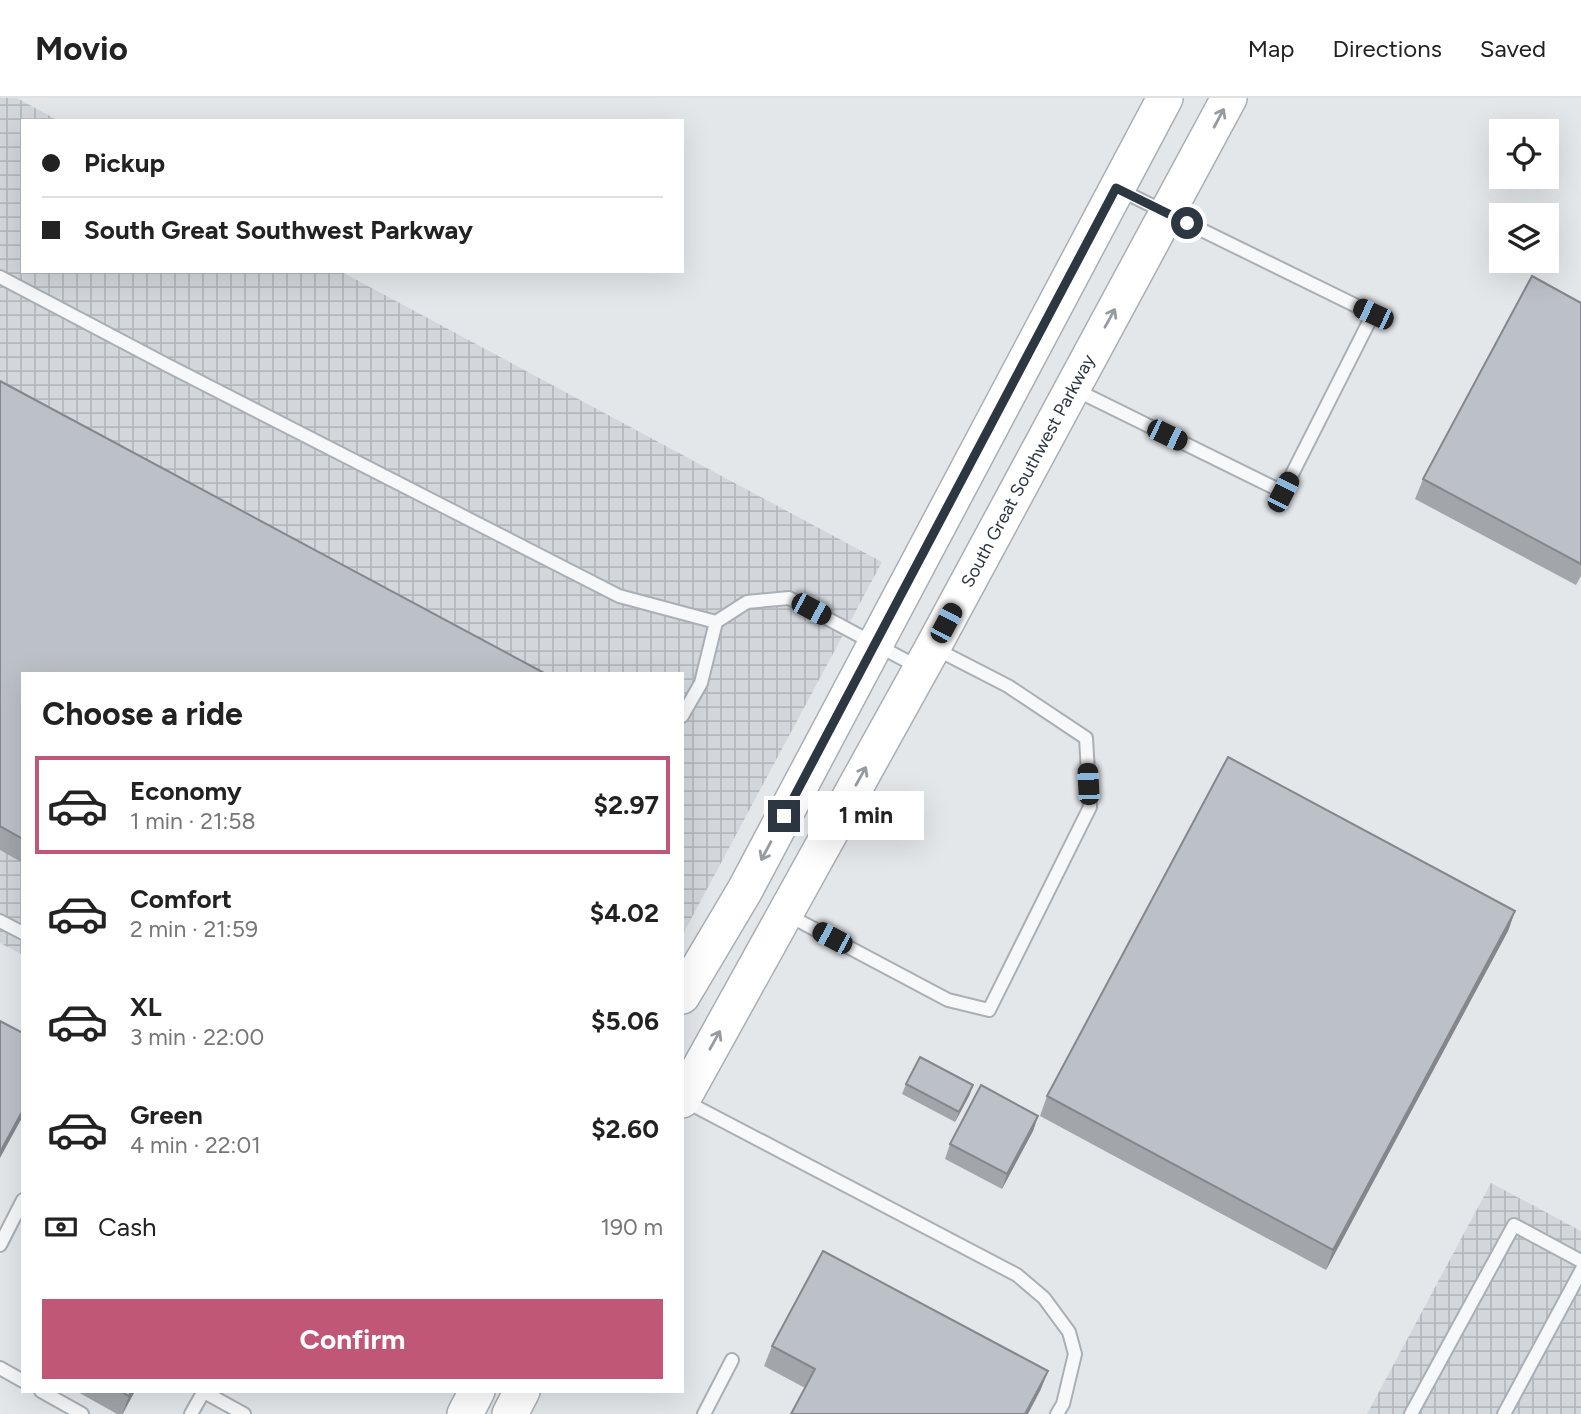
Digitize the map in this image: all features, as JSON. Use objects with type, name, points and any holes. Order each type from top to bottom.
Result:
[{"type":"main road","points":[[684,993],[746,890],[1165,98]]},
{"type":"main road","name":"South Great Southwest Parkway","points":[[684,1096],[927,658],[1229,98]]},
{"type":"main road","points":[[746,890],[785,913]]},
{"type":"main road","points":[[464,1414],[476,1393]]},
{"type":"main road","points":[[510,1414],[521,1393]]},
{"type":"lane","points":[[1071,388],[1283,492],[1373,314],[1116,188]]},
{"type":"lane","points":[[0,276],[167,365],[620,596],[716,622]]},
{"type":"lane","points":[[684,712],[701,682],[716,622],[747,602],[789,598],[875,644],[927,658],[1008,686],[1086,738],[1090,807],[989,1010],[948,1000],[785,913]]},
{"type":"lane","points":[[0,921],[21,932]]},
{"type":"lane","points":[[684,1101],[1017,1275],[1044,1298],[1069,1332],[1075,1354],[1063,1404],[1057,1414]]},
{"type":"lane","points":[[0,1245],[21,1204]]},
{"type":"lane","points":[[1412,1414],[1514,1225],[1581,1261]]},
{"type":"lane","points":[[1504,1414],[1581,1271]]},
{"type":"lane","points":[[704,1414],[732,1360]]},
{"type":"lane","points":[[0,1368],[21,1380]]},
{"type":"lane","points":[[45,1393],[82,1414]]},
{"type":"lane","points":[[191,1414],[203,1393]]},
{"type":"lane","points":[[207,1393],[244,1414]]},
{"type":"shaded area","points":[[0,98],[17,98],[55,119],[21,119],[21,273],[344,273],[882,562],[684,932],[684,672],[21,672],[21,954],[0,943]]},
{"type":"shaded area","points":[[1491,1183],[1581,1231],[1581,1414],[1367,1414]]},
{"type":"building","points":[[1532,276],[1581,303],[1581,564],[1423,479]]},
{"type":"building","points":[[0,381],[542,672],[21,672],[21,838],[0,826]]},
{"type":"building","points":[[1228,757],[1515,911],[1333,1250],[1047,1096]]},
{"type":"building","points":[[0,1021],[21,1032],[21,1114],[0,1152]]},
{"type":"building","points":[[920,1057],[973,1085],[959,1112],[906,1084]]},
{"type":"building","points":[[981,1085],[1038,1116],[1007,1174],[950,1144]]},
{"type":"building","points":[[823,1251],[1048,1371],[1025,1414],[791,1414],[815,1369],[772,1346]]},
{"type":"route","points":[[784,816],[1116,188],[1187,223]]}]
